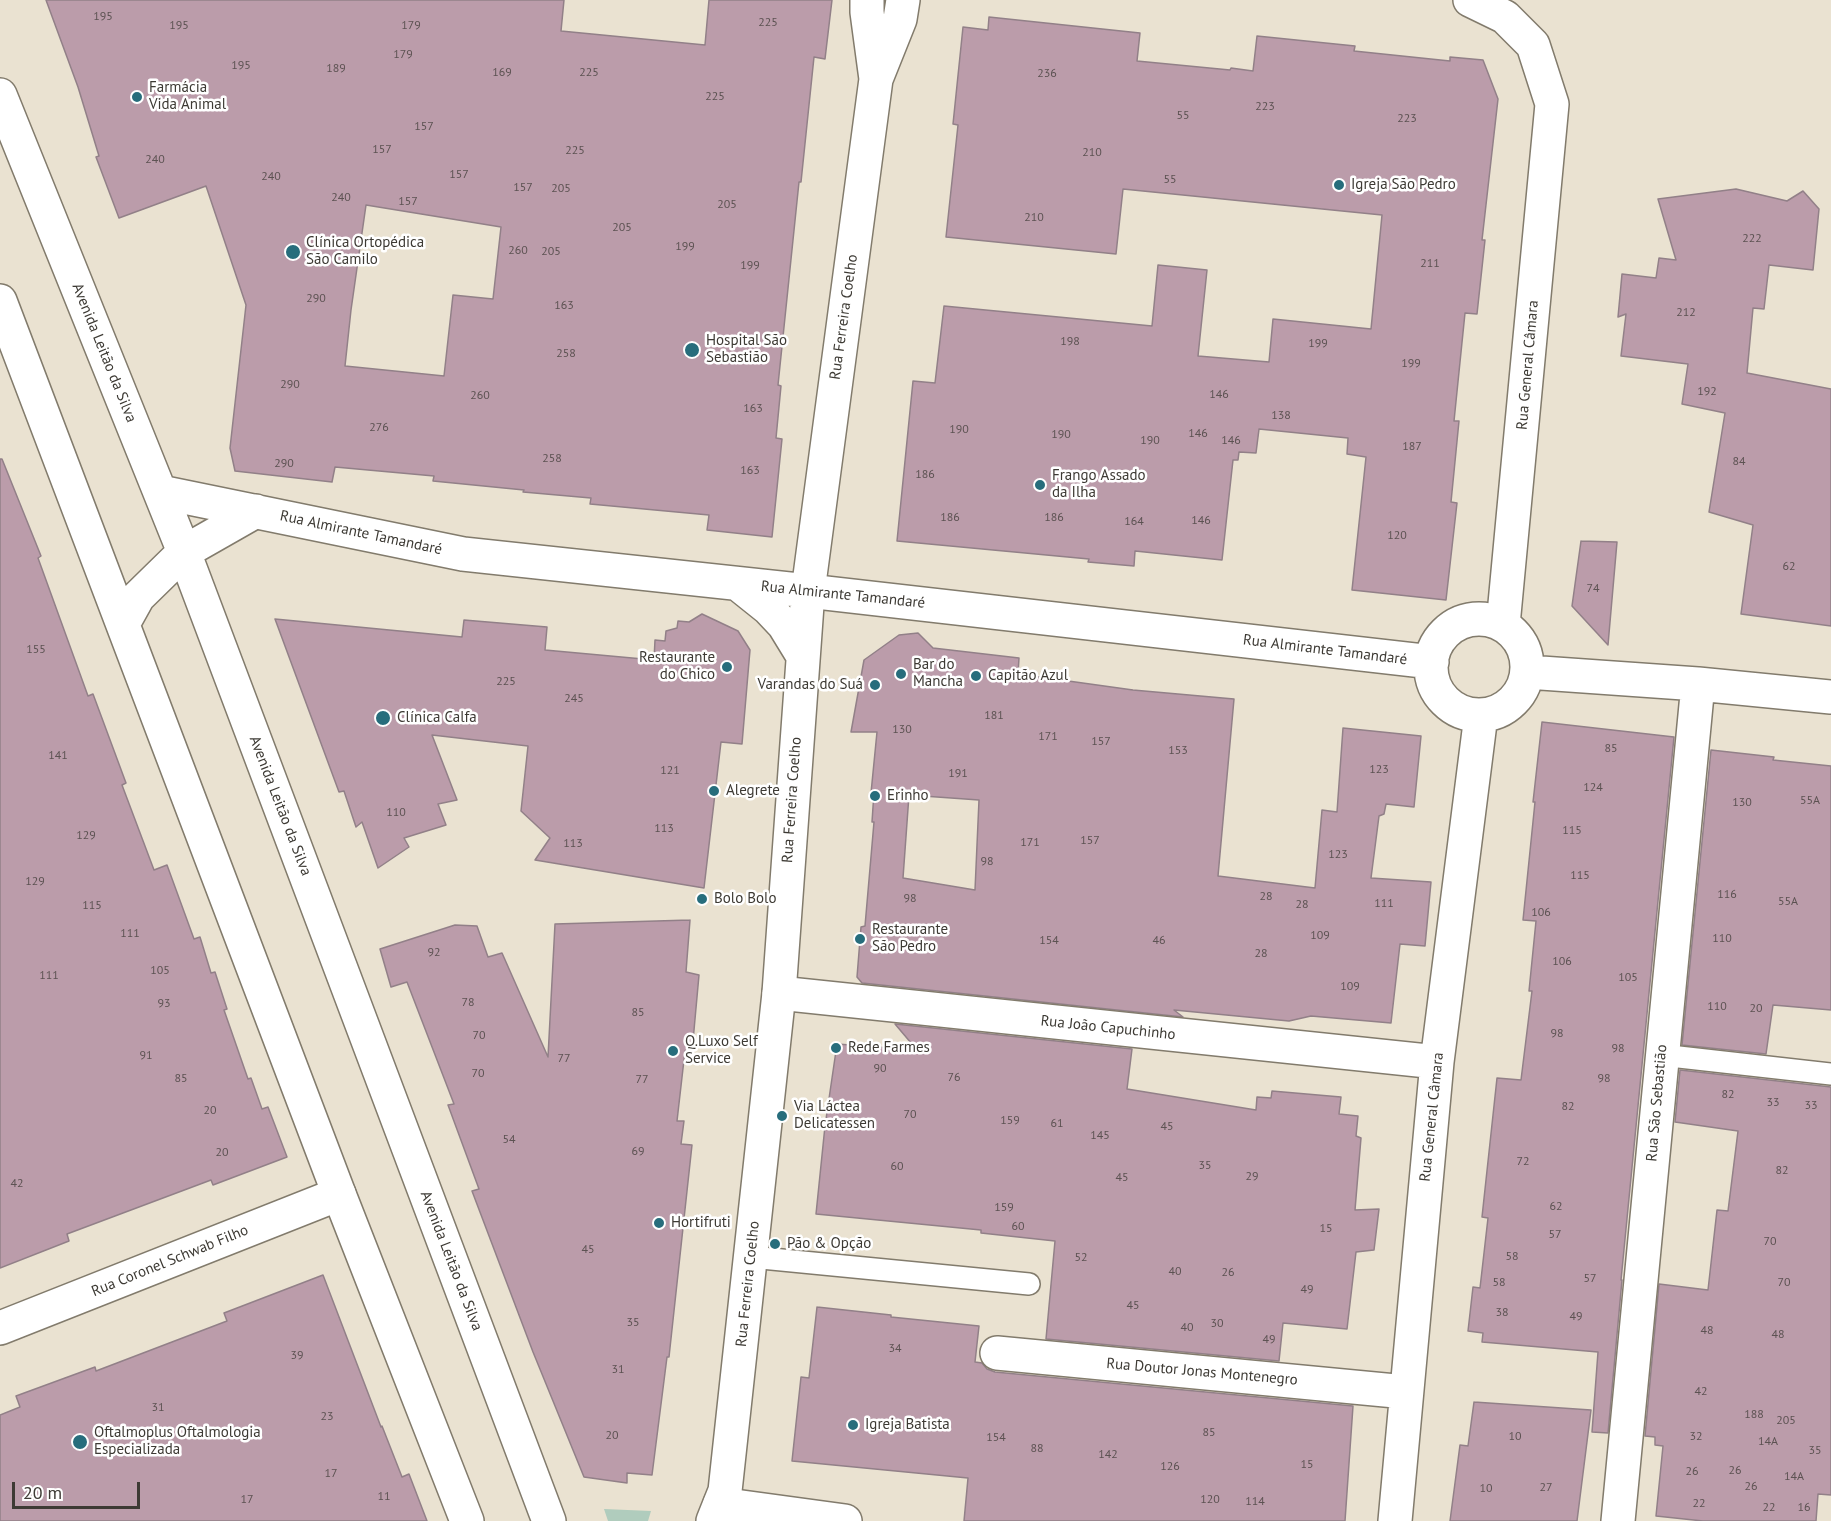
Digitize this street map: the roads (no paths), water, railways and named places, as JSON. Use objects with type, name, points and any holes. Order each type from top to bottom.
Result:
[{"type":"street","name":"Rua Ferreira Coelho","points":[[867,0],[876,80]]},
{"type":"street","name":"Rua Ferreira Coelho","points":[[717,1512],[726,1491],[778,993],[808,591],[876,80],[900,19],[903,0]]},
{"type":"street","name":"Rua General Câmara","points":[[1470,0],[1505,17],[1533,45],[1552,104],[1503,625]]},
{"type":"street","name":"Avenida Leitão da Silva","points":[[0,95],[184,552],[549,1521]]},
{"type":"street","points":[[0,302],[339,1194],[467,1521]]},
{"type":"street","name":"Rua Almirante Tamandaré","points":[[160,492],[463,554],[1432,662]]},
{"type":"street","points":[[123,624],[138,597],[184,552],[256,512]]},
{"type":"street","points":[[738,584],[768,608],[784,625],[803,656]]},
{"type":"street","points":[[1485,619],[1503,625],[1517,637],[1525,654],[1527,672],[1522,689],[1512,702],[1498,711],[1481,715],[1464,713],[1450,705],[1439,693],[1432,679],[1432,662],[1437,644],[1449,630],[1466,621],[1485,619]]},
{"type":"street","points":[[1527,672],[1698,684],[1831,697]]},
{"type":"street","name":"Rua São Sebastião","points":[[1618,1521],[1698,684]]},
{"type":"street","name":"Rua General Câmara","points":[[1395,1521],[1437,1062],[1481,715]]},
{"type":"street","name":"Rua João Capuchinho","points":[[778,993],[1437,1062]]},
{"type":"street","name":"Rua Coronel Schwab Filho","points":[[0,1328],[339,1194]]},
{"type":"street","name":"Rua Doutor Jonas Montenegro","points":[[997,1353],[1406,1392]]},
{"type":"street","points":[[717,1512],[846,1521]]},
{"type":"lane","points":[[1661,1055],[1831,1074]]},
{"type":"lane","points":[[751,1257],[1029,1284]]},
{"type":"place","name":"Farmácia Vida Animal","points":[[137,97]]},
{"type":"place","name":"Igreja São Pedro","points":[[1339,185]]},
{"type":"place","name":"Clínica Ortopédica São Camilo","points":[[293,252]]},
{"type":"place","name":"Hospital São Sebastião","points":[[692,350]]},
{"type":"place","name":"Frango Assado da Ilha","points":[[1040,485]]},
{"type":"place","name":"Restaurante do Chico","points":[[727,667]]},
{"type":"place","name":"Bar do Mancha","points":[[901,674]]},
{"type":"place","name":"Capitão Azul","points":[[976,676]]},
{"type":"place","name":"Varandas do Suá","points":[[875,685]]},
{"type":"place","name":"Clínica Calfa","points":[[383,718]]},
{"type":"place","name":"Alegrete","points":[[714,791]]},
{"type":"place","name":"Erinho","points":[[875,796]]},
{"type":"place","name":"Bolo Bolo","points":[[702,899]]},
{"type":"place","name":"Restaurante São Pedro","points":[[860,939]]},
{"type":"place","name":"Rede Farmes","points":[[836,1048]]},
{"type":"place","name":"Q.Luxo Self Service","points":[[673,1051]]},
{"type":"place","name":"Via Láctea Delicatessen","points":[[782,1116]]},
{"type":"place","name":"Hortifruti","points":[[659,1223]]},
{"type":"place","name":"Pão & Opção","points":[[775,1244]]},
{"type":"place","name":"Igreja Batista","points":[[853,1425]]},
{"type":"place","name":"Oftalmoplus Oftalmologia Especializada","points":[[80,1442]]}]
